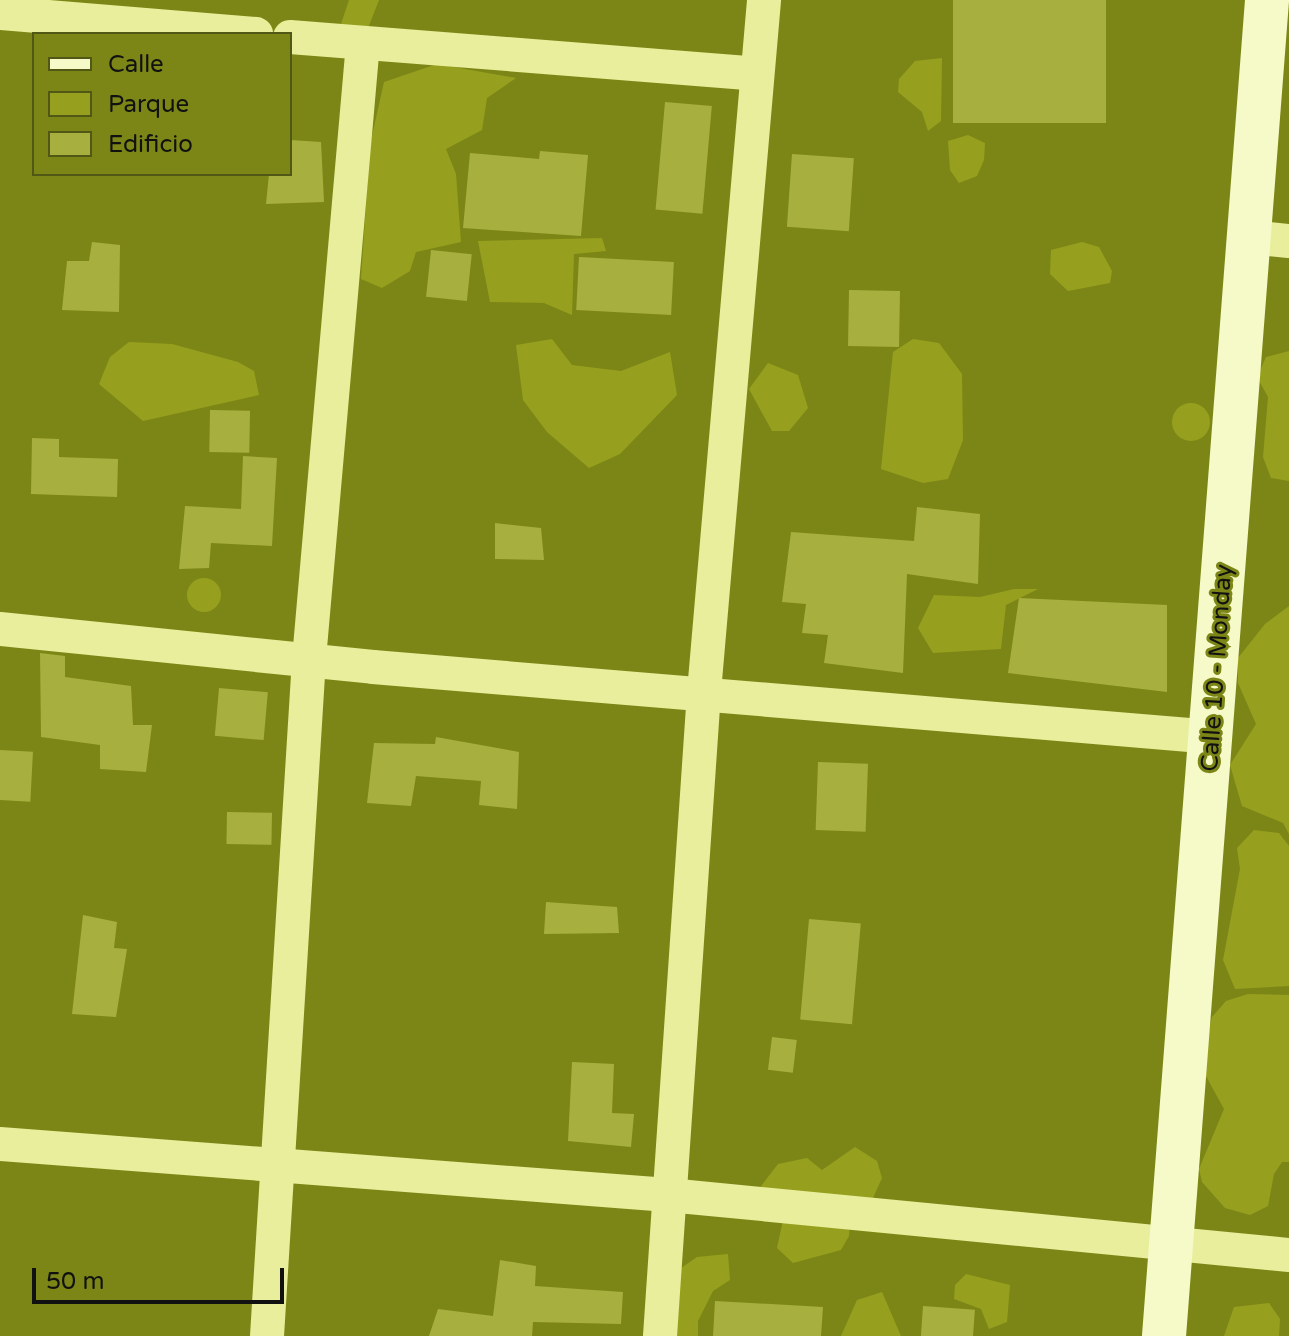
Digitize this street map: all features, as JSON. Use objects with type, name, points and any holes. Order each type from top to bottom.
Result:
[{"type":"street","points":[[660,1336],[704,692],[764,0]]},
{"type":"street","name":"Calle 10 - Monday","points":[[1164,1336],[1213,737],[1269,239],[1267,0]]},
{"type":"street","points":[[1,15],[229,32]]},
{"type":"street","points":[[292,37],[757,74]]},
{"type":"street","points":[[267,1336],[309,659],[363,43]]},
{"type":"street","points":[[0,629],[309,659],[1213,737]]},
{"type":"street","points":[[0,1144],[668,1195],[1289,1255]]},
{"type":"green space","points":[[349,0],[379,0],[363,41],[339,30]]},
{"type":"green space","points":[[942,58],[941,121],[928,131],[922,112],[898,92],[899,79],[915,61]]},
{"type":"green space","points":[[437,64],[516,78],[487,98],[482,130],[446,149],[456,174],[461,242],[416,252],[410,271],[382,288],[361,279],[370,145],[384,82]]},
{"type":"green space","points":[[968,135],[985,143],[984,160],[977,176],[959,183],[950,170],[948,141]]},
{"type":"green space","points":[[602,238],[606,251],[574,254],[572,315],[544,303],[490,302],[478,241]]},
{"type":"green space","points":[[1082,242],[1099,247],[1112,271],[1110,283],[1068,291],[1050,274],[1051,250]]},
{"type":"green space","points":[[552,339],[572,365],[621,371],[670,352],[677,395],[620,454],[589,468],[547,432],[523,400],[516,345]]},
{"type":"green space","points":[[913,339],[939,343],[962,374],[963,440],[948,479],[923,483],[881,469],[893,352]]},
{"type":"green space","points":[[129,342],[172,344],[238,362],[254,371],[259,395],[143,421],[99,384],[110,357]]},
{"type":"green space","points":[[1289,351],[1289,481],[1271,478],[1263,457],[1268,397],[1257,377],[1266,357]]},
{"type":"green space","points":[[768,363],[798,375],[808,408],[789,431],[772,431],[749,389]]},
{"type":"green space","points":[[1191,403],[1205,408],[1210,422],[1205,436],[1191,441],[1177,436],[1172,422],[1177,408]]},
{"type":"green space","points":[[204,578],[216,583],[221,595],[216,607],[204,612],[192,607],[187,595],[192,583]]},
{"type":"green space","points":[[1014,589],[1038,589],[1006,605],[1001,649],[933,653],[918,628],[934,595],[980,597]]},
{"type":"green space","points":[[1289,606],[1289,834],[1283,823],[1242,806],[1230,765],[1256,724],[1238,683],[1238,658],[1265,624]]},
{"type":"green space","points":[[1254,830],[1279,833],[1289,846],[1289,986],[1235,989],[1223,960],[1240,869],[1237,848]]},
{"type":"green space","points":[[1248,994],[1289,995],[1289,1162],[1282,1162],[1274,1174],[1268,1206],[1250,1215],[1225,1208],[1202,1182],[1199,1169],[1224,1109],[1201,1067],[1212,1017],[1226,1001]]},
{"type":"green space","points":[[855,1147],[877,1161],[882,1178],[872,1200],[758,1190],[778,1164],[807,1158],[822,1170]]},
{"type":"green space","points":[[783,1220],[850,1221],[849,1236],[841,1250],[793,1263],[777,1248]]},
{"type":"green space","points":[[728,1254],[730,1280],[713,1291],[698,1321],[698,1336],[669,1336],[674,1273],[697,1257]]},
{"type":"green space","points":[[966,1274],[1010,1285],[1007,1322],[989,1329],[981,1309],[954,1299],[955,1285]]},
{"type":"green space","points":[[882,1292],[901,1336],[841,1336],[857,1300]]},
{"type":"green space","points":[[1269,1303],[1280,1319],[1279,1336],[1224,1336],[1234,1307]]},
{"type":"building","points":[[953,0],[1106,0],[1106,123],[953,123]]},
{"type":"building","points":[[665,102],[712,106],[702,214],[656,210]]},
{"type":"building","points":[[292,140],[321,142],[324,202],[266,204],[269,176],[292,176]]},
{"type":"building","points":[[540,151],[588,155],[581,236],[463,228],[470,153],[539,159]]},
{"type":"building","points":[[792,154],[854,158],[849,231],[787,227]]},
{"type":"building","points":[[92,242],[120,245],[119,312],[62,310],[67,261],[89,261]]},
{"type":"building","points":[[431,250],[472,254],[467,301],[426,297]]},
{"type":"building","points":[[579,257],[674,262],[671,315],[576,310]]},
{"type":"building","points":[[849,290],[900,291],[899,347],[848,346]]},
{"type":"building","points":[[210,410],[250,411],[249,453],[209,452]]},
{"type":"building","points":[[32,438],[59,439],[59,457],[118,459],[117,497],[31,494]]},
{"type":"building","points":[[243,456],[277,458],[272,546],[211,543],[209,568],[179,569],[185,506],[241,509]]},
{"type":"building","points":[[917,507],[980,514],[978,584],[907,574],[903,673],[824,663],[828,635],[802,633],[806,604],[782,602],[791,532],[914,541]]},
{"type":"building","points":[[495,523],[541,528],[544,560],[495,559]]},
{"type":"building","points":[[1019,598],[1167,605],[1167,692],[1008,673]]},
{"type":"building","points":[[40,653],[65,656],[65,677],[131,686],[133,725],[152,725],[146,772],[100,769],[100,745],[41,737]]},
{"type":"building","points":[[219,688],[268,692],[264,740],[215,736]]},
{"type":"building","points":[[436,737],[519,752],[517,809],[479,805],[481,781],[416,776],[411,806],[367,803],[374,743],[435,744]]},
{"type":"building","points":[[0,750],[33,752],[30,802],[0,800]]},
{"type":"building","points":[[818,762],[868,764],[866,832],[816,830]]},
{"type":"building","points":[[227,812],[272,813],[271,845],[226,844]]},
{"type":"building","points":[[546,902],[617,907],[619,933],[544,934]]},
{"type":"building","points":[[83,915],[117,922],[114,948],[127,949],[116,1017],[72,1014]]},
{"type":"building","points":[[809,919],[861,924],[852,1024],[800,1020]]},
{"type":"building","points":[[772,1037],[797,1040],[793,1073],[768,1070]]},
{"type":"building","points":[[572,1062],[614,1064],[612,1113],[634,1114],[631,1147],[568,1141]]},
{"type":"building","points":[[500,1260],[536,1266],[535,1286],[623,1292],[621,1324],[533,1322],[532,1336],[429,1336],[438,1309],[493,1316]]},
{"type":"building","points":[[715,1301],[823,1307],[821,1336],[713,1336]]},
{"type":"building","points":[[923,1306],[975,1310],[973,1336],[921,1336]]}]
